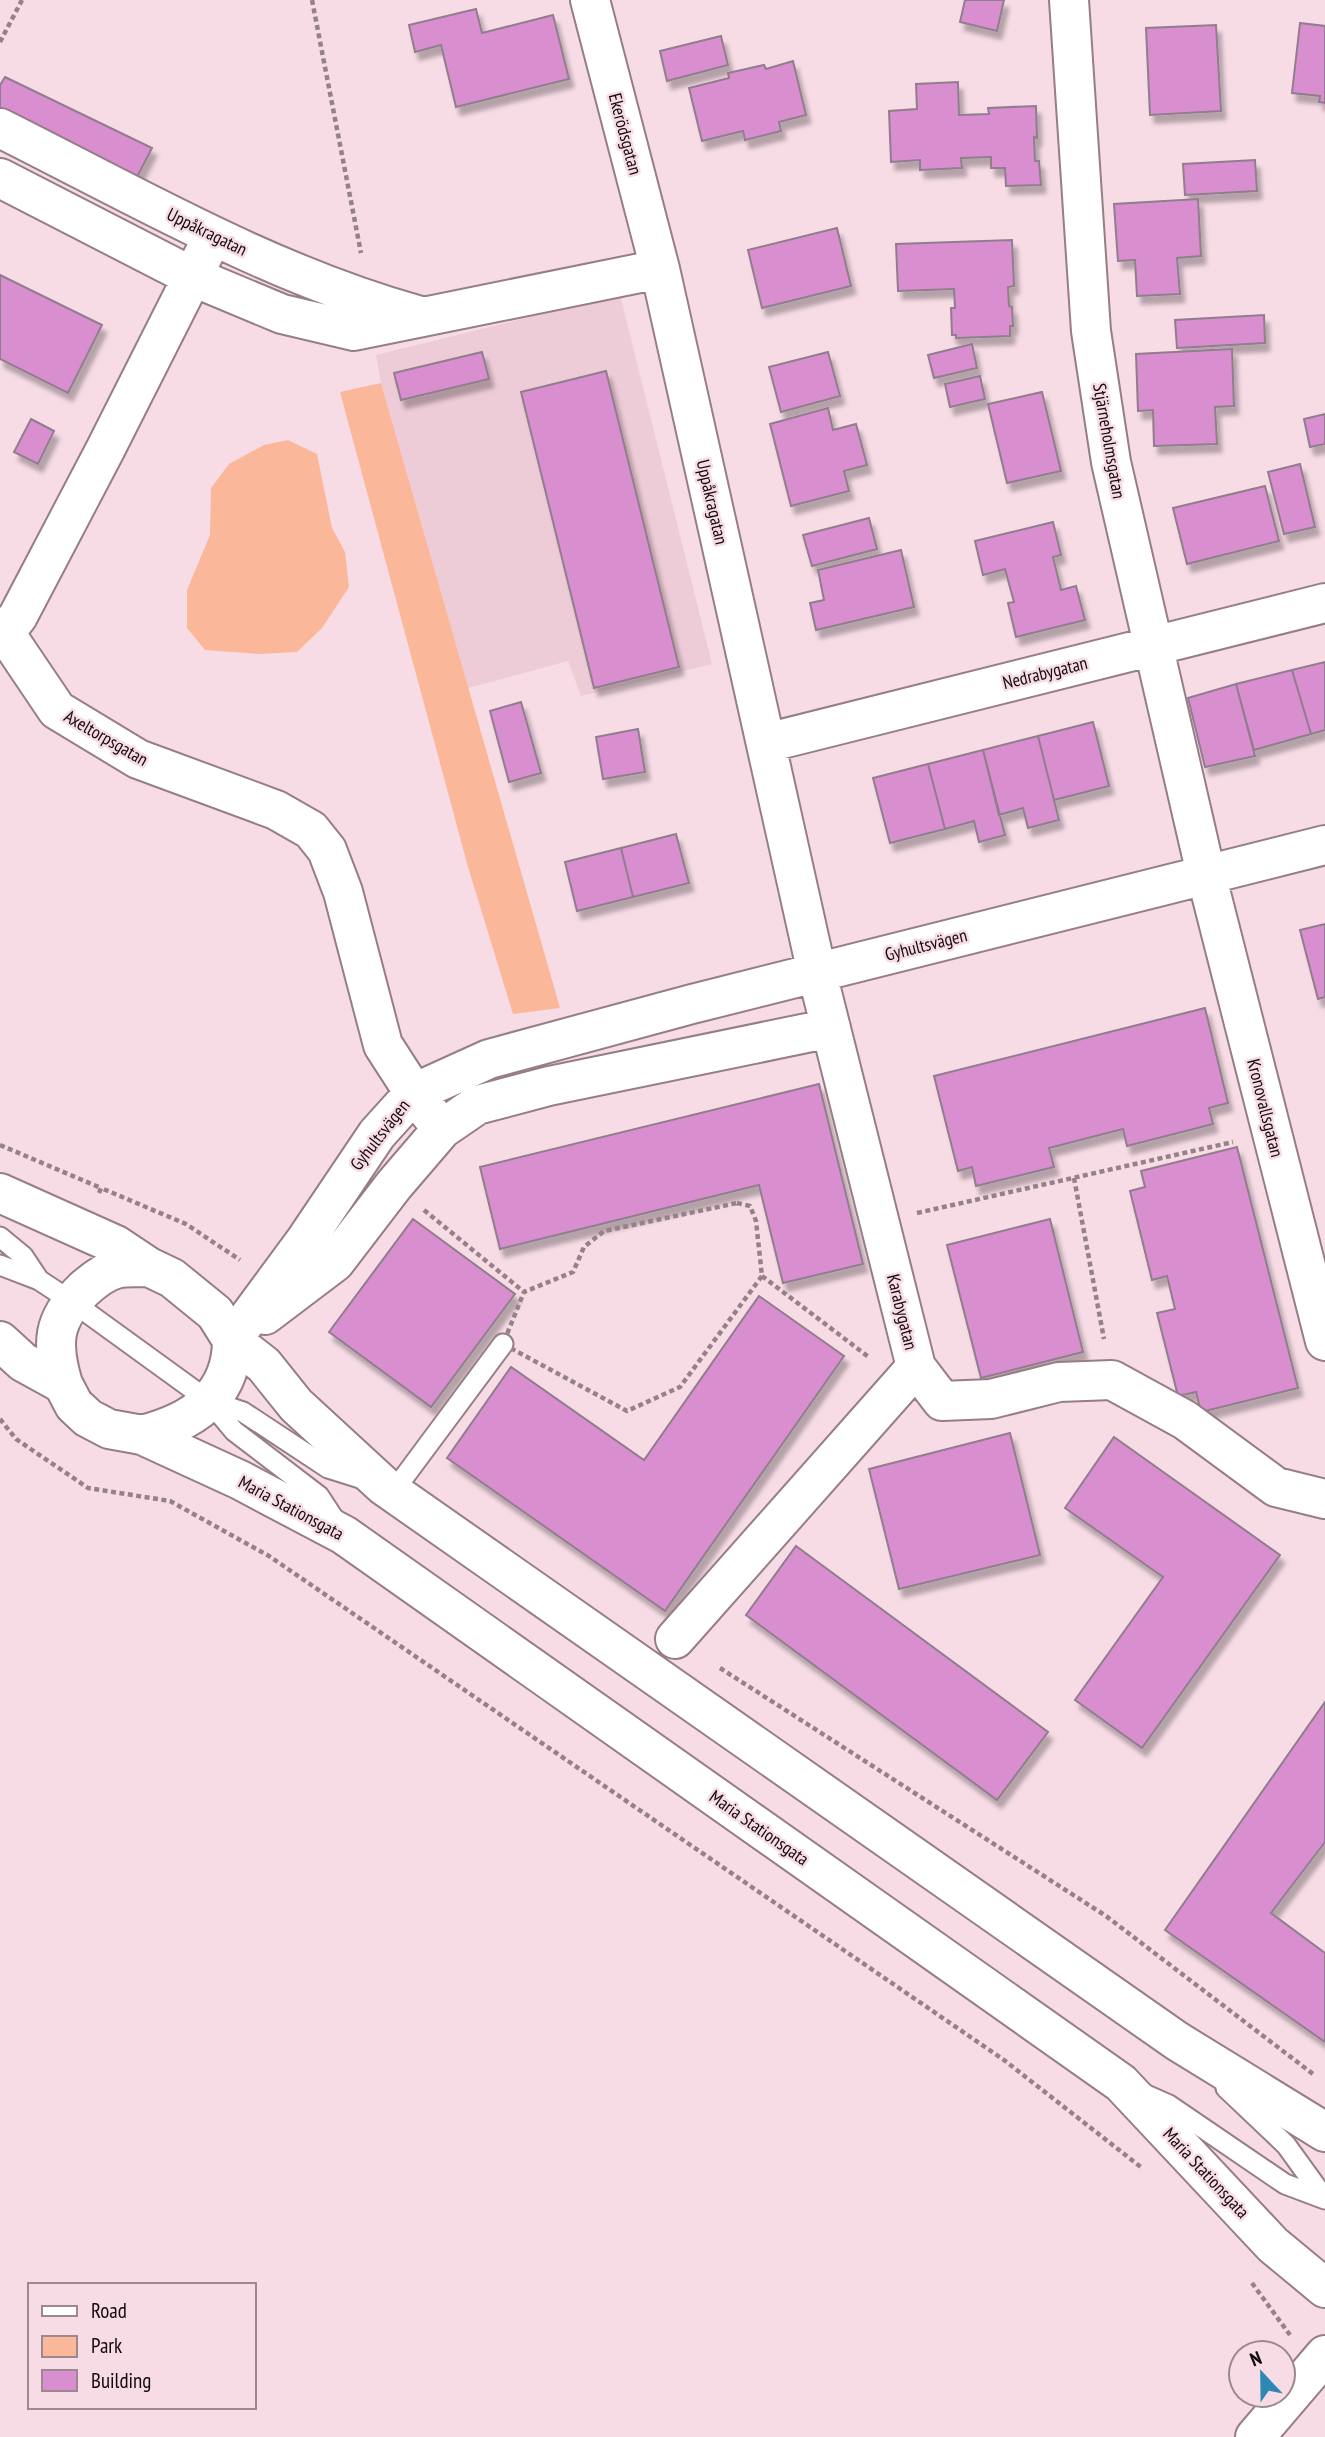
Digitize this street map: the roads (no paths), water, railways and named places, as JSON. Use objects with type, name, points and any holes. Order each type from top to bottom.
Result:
[{"type":"street","name":"Ekerödsgatan","points":[[590,0],[660,269]]},
{"type":"street","name":"Stjärneholmsgatan","points":[[1069,0],[1091,331],[1111,462],[1206,874]]},
{"type":"street","name":"Uppåkragatan","points":[[0,128],[213,236],[295,273],[371,302],[422,317]]},
{"type":"street","name":"Uppåkragatan","points":[[0,178],[191,276],[282,314],[354,331],[660,269],[817,973]]},
{"type":"street","name":"Axeltorpsgatan","points":[[213,236],[105,450],[6,624],[57,709],[138,759],[276,810],[311,830],[327,850],[343,892],[383,1045],[414,1093],[442,1129]]},
{"type":"street","name":"Nedrabygatan","points":[[766,743],[1325,603]]},
{"type":"street","name":"Gyhultsvägen","points":[[232,1340],[305,1241],[377,1134],[414,1093],[489,1059],[640,1017],[1325,845]]},
{"type":"street","name":"Kronovallsgatan","points":[[1206,874],[1325,1341]]},
{"type":"street","name":"Karabygatan","points":[[817,973],[880,1222],[909,1375],[942,1401],[991,1399],[1059,1382],[1112,1380],[1185,1420],[1276,1487],[1325,1499]]},
{"type":"street","points":[[232,1340],[335,1262],[394,1185],[442,1129],[477,1105],[549,1086],[831,1028]]},
{"type":"street","points":[[0,1193],[116,1245],[149,1267],[172,1278],[215,1313],[232,1340],[264,1365],[296,1405],[388,1489],[1177,2041],[1325,2132]]},
{"type":"street","name":"Maria Stationsgata","points":[[149,1267],[116,1269],[95,1279],[71,1301],[59,1325],[55,1356],[63,1384],[74,1405],[88,1418],[109,1429],[142,1435],[240,1480],[344,1535],[1121,2083],[1273,2245],[1325,2288]]},
{"type":"street","name":"Maria Stationsgata","points":[[142,1435],[163,1430],[183,1420],[209,1401],[224,1383],[232,1360],[232,1340]]},
{"type":"street","name":"Maria Stationsgata","points":[[0,1341],[23,1362],[63,1384]]},
{"type":"street","points":[[675,1639],[909,1375]]},
{"type":"street","points":[[1255,2437],[1320,2360]]},
{"type":"lane","points":[[0,1237],[23,1256],[39,1280]]},
{"type":"lane","points":[[0,1265],[39,1280],[209,1401],[234,1431],[319,1496],[344,1535]]},
{"type":"lane","points":[[209,1401],[243,1412],[328,1468],[388,1489],[503,1344]]},
{"type":"lane","points":[[1177,2041],[1286,2146],[1325,2199]]},
{"type":"lane","points":[[1121,2083],[1169,2105],[1286,2184],[1325,2199]]}]
